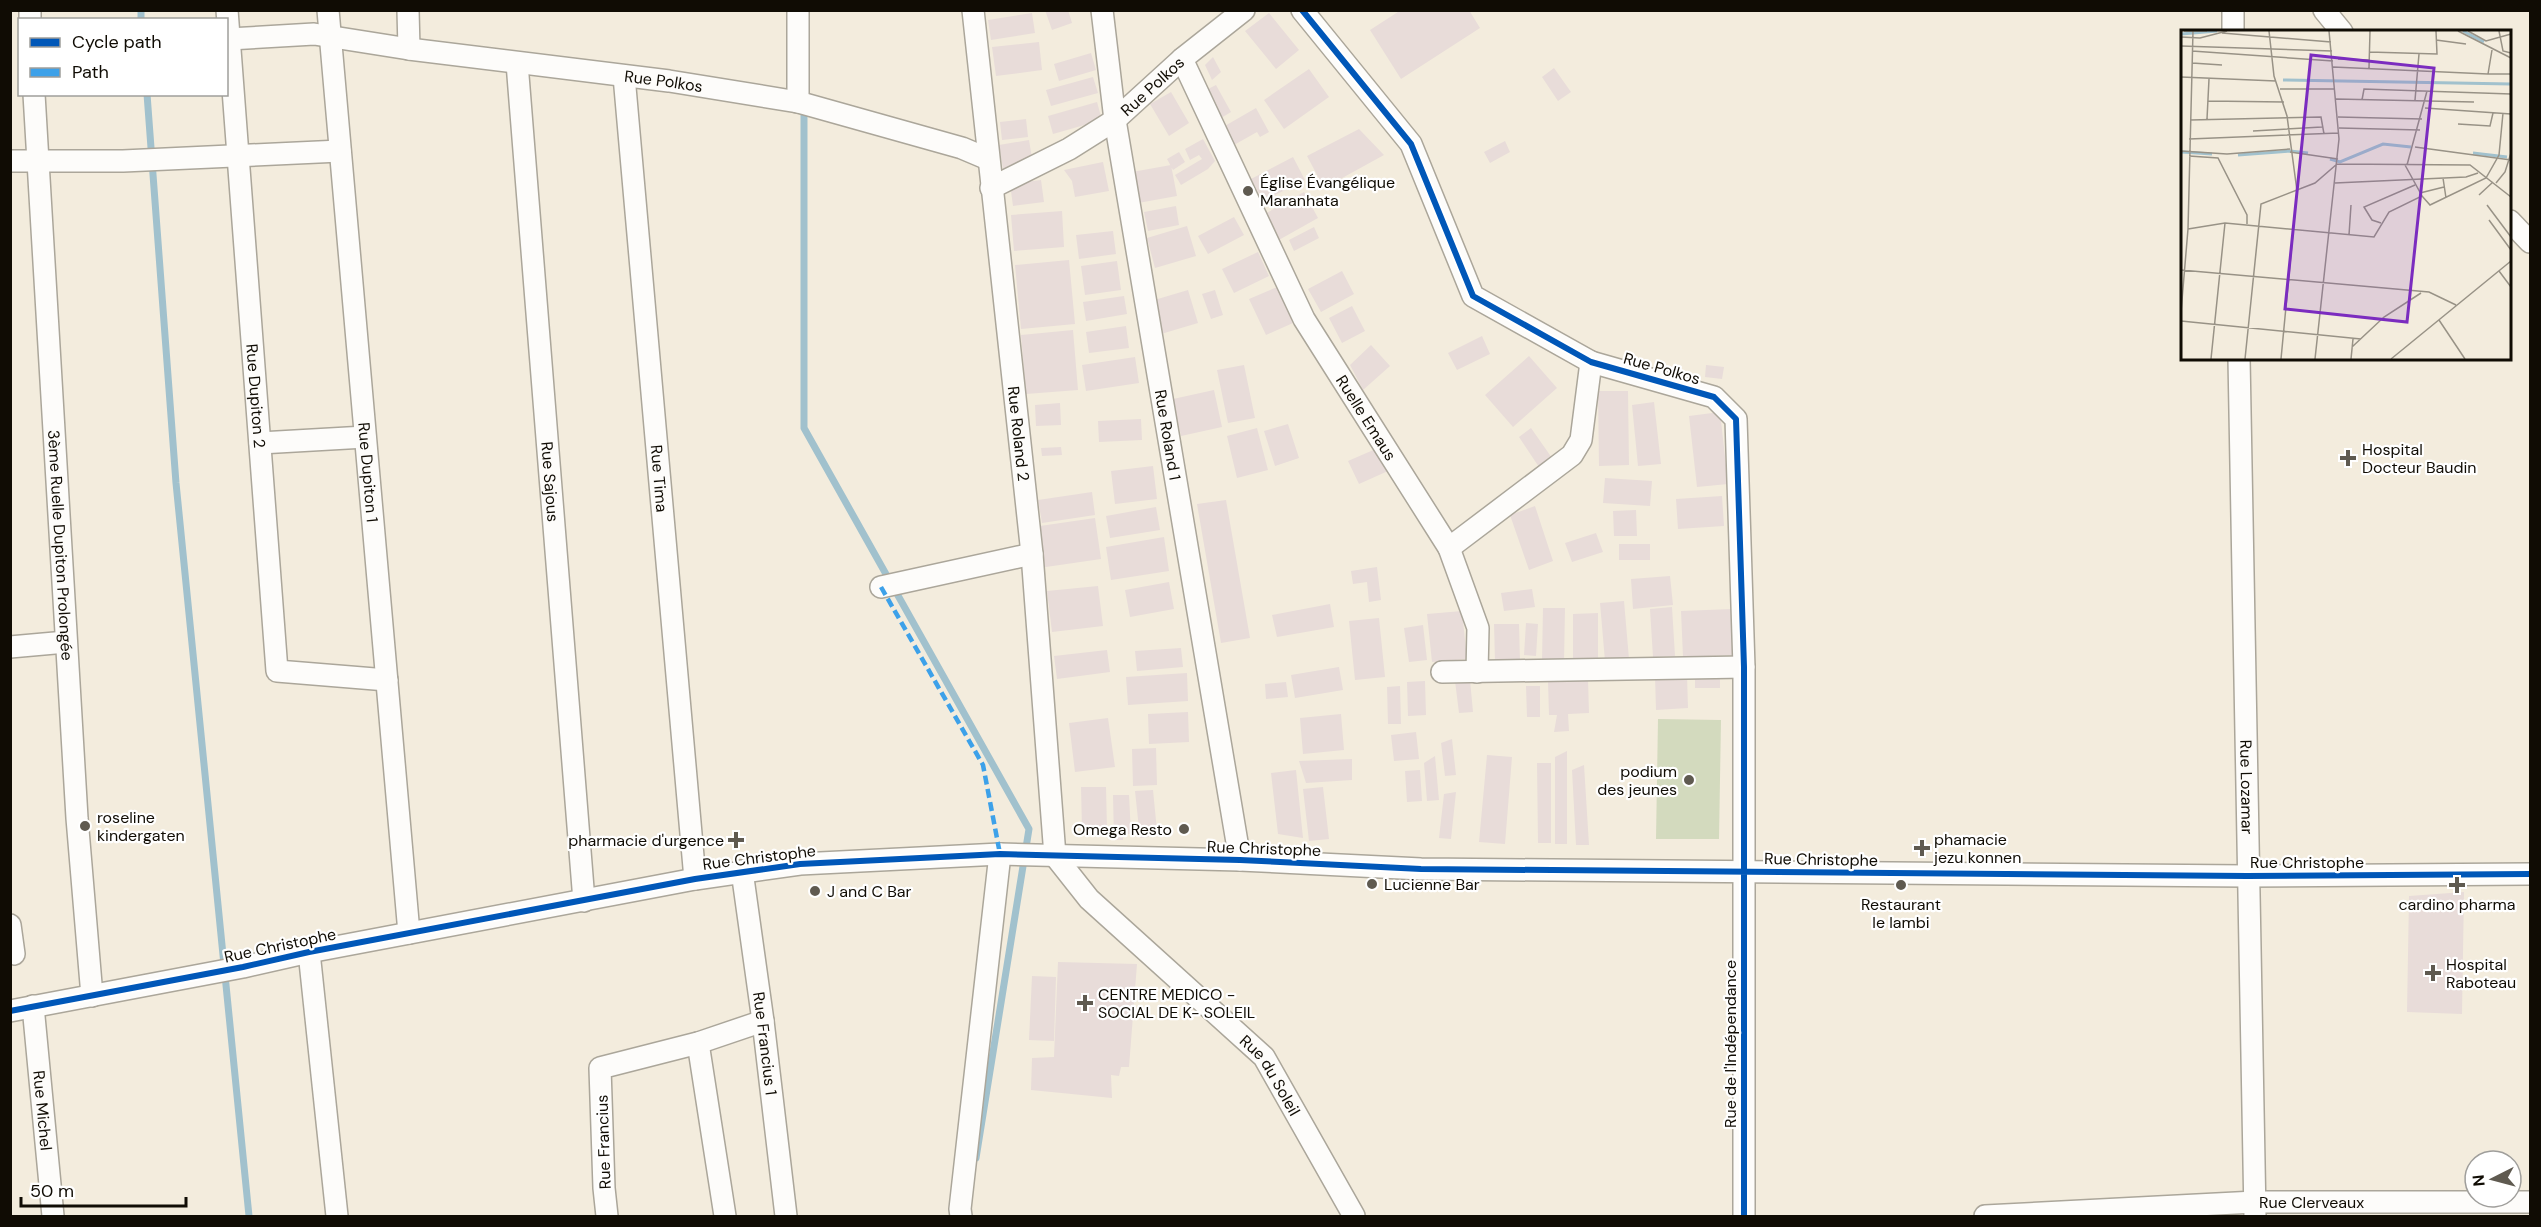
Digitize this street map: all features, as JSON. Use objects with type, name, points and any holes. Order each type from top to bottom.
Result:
[{"type":"street","name":"Rue Dupiton 1","points":[[328,10],[409,933]]},
{"type":"street","points":[[408,10],[409,49]]},
{"type":"street","points":[[798,10],[803,103]]},
{"type":"street","name":"Rue Roland 2","points":[[973,10],[1032,554],[1055,856]]},
{"type":"street","name":"Rue Roland 1","points":[[1102,10],[1115,120],[1240,860]]},
{"type":"street","name":"Rue Polkos","points":[[991,188],[1069,149],[1115,120],[1182,59],[1244,10]]},
{"type":"street","name":"Rue Polkos","points":[[1302,10],[1411,144],[1473,296],[1591,362],[1714,397],[1736,419],[1744,667],[1744,872]]},
{"type":"street","points":[[2233,10],[2233,30]]},
{"type":"street","points":[[2324,10],[2340,30]]},
{"type":"street","name":"Rue Dupiton 2","points":[[228,20],[277,671],[387,680]]},
{"type":"street","name":"Rue Polkos","points":[[230,39],[314,34],[409,49],[624,75],[803,103],[962,148],[988,159]]},
{"type":"street","name":"Ruelle Emaus","points":[[1182,59],[1304,319],[1449,548],[1478,628],[1477,672]]},
{"type":"street","name":"Rue Sajous","points":[[517,63],[584,901]]},
{"type":"street","name":"Rue Tima","points":[[624,75],[696,879]]},
{"type":"street","name":"3ème Ruelle Dupiton Prolongée","points":[[34,96],[77,818],[93,996]]},
{"type":"street","points":[[10,161],[123,161],[340,151]]},
{"type":"street","points":[[2511,222],[2530,242]]},
{"type":"street","name":"Rue Lozamar","points":[[2239,360],[2255,1209]]},
{"type":"street","points":[[1449,548],[1572,455],[1581,440],[1591,362]]},
{"type":"street","points":[[260,443],[365,437]]},
{"type":"street","points":[[882,587],[1032,554]]},
{"type":"street","points":[[10,647],[66,642]]},
{"type":"street","points":[[1442,672],[1744,667]]},
{"type":"street","points":[[961,1216],[1000,854]]},
{"type":"street","name":"Rue Christophe","points":[[10,1011],[696,879],[800,864],[1000,854],[1240,860],[1421,869],[2247,876],[2530,874]]},
{"type":"street","name":"Rue du Soleil","points":[[1055,856],[1089,899],[1264,1058],[1354,1216]]},
{"type":"street","name":"Rue Francius 1","points":[[742,871],[764,1021],[786,1216]]},
{"type":"street","name":"Rue de l'Indépendance","points":[[1744,872],[1744,1216]]},
{"type":"street","points":[[10,925],[14,954]]},
{"type":"street","points":[[309,952],[337,1216]]},
{"type":"street","name":"Rue Michel","points":[[33,1006],[53,1216]]},
{"type":"street","points":[[724,1216],[698,1043],[764,1021]]},
{"type":"street","name":"Rue Francius","points":[[608,1216],[604,1188],[600,1068],[698,1043]]},
{"type":"street","name":"Rue Clerveaux","points":[[1984,1216],[2530,1202]]},
{"type":"green space","name":"podium des jeunes","points":[[1658,719],[1721,720],[1719,839],[1656,839]]},
{"type":"building","points":[[1045,10],[1068,10],[1072,23],[1052,30]]},
{"type":"building","points":[[1401,10],[1469,10],[1480,28],[1401,79],[1370,30]]},
{"type":"building","points":[[1032,13],[1035,33],[991,40],[988,20]]},
{"type":"building","points":[[1269,13],[1299,50],[1276,69],[1245,31]]},
{"type":"building","points":[[1039,42],[1042,70],[996,76],[992,47]]},
{"type":"building","points":[[1091,53],[1096,70],[1059,81],[1054,64]]},
{"type":"building","points":[[1213,57],[1221,72],[1212,80],[1205,65]]},
{"type":"building","points":[[1554,68],[1571,92],[1558,101],[1542,77]]},
{"type":"building","points":[[1309,69],[1329,97],[1284,129],[1264,100]]},
{"type":"building","points":[[1093,77],[1098,93],[1051,106],[1046,90]]},
{"type":"building","points":[[1216,85],[1231,112],[1221,118],[1206,90]]},
{"type":"building","points":[[1171,92],[1189,123],[1169,136],[1150,104]]},
{"type":"building","points":[[1097,102],[1102,120],[1053,134],[1048,116]]},
{"type":"building","points":[[1256,108],[1269,132],[1260,137],[1257,132],[1234,145],[1223,127]]},
{"type":"building","points":[[1026,119],[1028,137],[1002,140],[1000,122]]},
{"type":"building","points":[[1359,129],[1384,155],[1324,188],[1307,156]]},
{"type":"building","points":[[1203,139],[1215,161],[1208,169],[1181,185],[1175,175],[1202,159],[1199,155],[1190,160],[1185,149]]},
{"type":"building","points":[[1029,140],[1033,164],[1003,169],[999,145]]},
{"type":"building","points":[[1505,141],[1510,152],[1490,163],[1484,152]]},
{"type":"building","points":[[1179,152],[1185,162],[1173,170],[1167,159]]},
{"type":"building","points":[[1293,157],[1305,180],[1263,201],[1251,179]]},
{"type":"building","points":[[1103,162],[1109,191],[1075,197],[1072,181],[1064,170]]},
{"type":"building","points":[[1171,165],[1177,196],[1138,203],[1132,172]]},
{"type":"building","points":[[1041,180],[1044,202],[1013,206],[1010,184]]},
{"type":"building","points":[[1304,192],[1318,218],[1277,241],[1263,215]]},
{"type":"building","points":[[1176,206],[1179,225],[1148,231],[1144,212]]},
{"type":"building","points":[[1062,211],[1064,247],[1014,251],[1011,215]]},
{"type":"building","points":[[1234,217],[1244,235],[1208,254],[1198,236]]},
{"type":"building","points":[[1187,226],[1196,256],[1155,268],[1147,238]]},
{"type":"building","points":[[1314,227],[1319,238],[1294,251],[1289,240]]},
{"type":"building","points":[[1113,231],[1116,254],[1079,259],[1076,235]]},
{"type":"building","points":[[1258,252],[1269,276],[1234,293],[1222,269]]},
{"type":"building","points":[[1069,260],[1075,324],[1021,329],[1015,265]]},
{"type":"building","points":[[1117,261],[1121,290],[1085,295],[1081,266]]},
{"type":"building","points":[[1342,271],[1354,294],[1321,312],[1308,289]]},
{"type":"building","points":[[1277,287],[1293,323],[1266,335],[1249,299]]},
{"type":"building","points":[[1188,290],[1198,323],[1161,334],[1151,301]]},
{"type":"building","points":[[1215,290],[1223,315],[1211,319],[1202,294]]},
{"type":"building","points":[[1124,296],[1127,314],[1086,321],[1083,302]]},
{"type":"building","points":[[1352,306],[1365,331],[1342,343],[1329,318]]},
{"type":"building","points":[[1126,326],[1129,348],[1089,353],[1086,332]]},
{"type":"building","points":[[1073,330],[1078,390],[1026,394],[1021,335]]},
{"type":"building","points":[[1482,336],[1490,354],[1457,370],[1448,353]]},
{"type":"building","points":[[1371,345],[1390,366],[1363,390],[1350,365]]},
{"type":"building","points":[[1529,356],[1557,388],[1513,427],[1485,395]]},
{"type":"building","points":[[1135,357],[1139,383],[1086,391],[1082,365]]},
{"type":"building","points":[[1244,365],[1255,418],[1228,423],[1217,370]]},
{"type":"building","points":[[1706,365],[1724,367],[1722,379],[1705,377]]},
{"type":"building","points":[[1214,390],[1222,427],[1181,436],[1173,399]]},
{"type":"building","points":[[1598,391],[1628,391],[1629,465],[1599,466]]},
{"type":"building","points":[[1654,402],[1661,464],[1638,466],[1632,405]]},
{"type":"building","points":[[1060,403],[1061,425],[1036,426],[1035,405]]},
{"type":"building","points":[[1720,412],[1728,484],[1697,487],[1689,416]]},
{"type":"building","points":[[1141,419],[1142,440],[1099,442],[1098,421]]},
{"type":"building","points":[[1288,424],[1299,458],[1275,466],[1264,431]]},
{"type":"building","points":[[1257,428],[1268,470],[1237,478],[1227,436]]},
{"type":"building","points":[[1531,428],[1552,458],[1539,467],[1519,437]]},
{"type":"building","points":[[1061,447],[1062,455],[1042,456],[1041,448]]},
{"type":"building","points":[[1378,448],[1388,471],[1359,484],[1348,461]]},
{"type":"building","points":[[1153,466],[1157,499],[1115,504],[1111,471]]},
{"type":"building","points":[[1605,478],[1652,481],[1650,506],[1603,503]]},
{"type":"building","points":[[1092,492],[1095,515],[1042,523],[1038,500]]},
{"type":"building","points":[[1722,496],[1724,526],[1678,529],[1676,499]]},
{"type":"building","points":[[1226,500],[1250,638],[1221,643],[1197,504]]},
{"type":"building","points":[[1535,506],[1553,561],[1529,570],[1510,515]]},
{"type":"building","points":[[1156,507],[1160,530],[1110,538],[1106,516]]},
{"type":"building","points":[[1636,510],[1637,536],[1614,536],[1613,511]]},
{"type":"building","points":[[1095,518],[1101,559],[1039,568],[1033,527]]},
{"type":"building","points":[[1596,533],[1603,552],[1572,562],[1565,543]]},
{"type":"building","points":[[1164,537],[1169,571],[1111,580],[1106,547]]},
{"type":"building","points":[[1619,544],[1650,544],[1650,560],[1619,560]]},
{"type":"building","points":[[1377,567],[1381,600],[1369,602],[1367,582],[1353,584],[1351,571]]},
{"type":"building","points":[[1670,576],[1673,605],[1633,609],[1631,579]]},
{"type":"building","points":[[1169,582],[1174,609],[1130,617],[1125,590]]},
{"type":"building","points":[[1098,586],[1103,626],[1052,632],[1047,591]]},
{"type":"building","points":[[1532,589],[1535,607],[1504,611],[1501,593]]},
{"type":"building","points":[[1624,601],[1629,659],[1605,661],[1600,603]]},
{"type":"building","points":[[1330,604],[1334,627],[1277,637],[1272,615]]},
{"type":"building","points":[[1672,607],[1675,656],[1653,657],[1650,609]]},
{"type":"building","points":[[1543,608],[1565,608],[1564,662],[1542,661]]},
{"type":"building","points":[[1732,609],[1733,655],[1683,657],[1681,611]]},
{"type":"building","points":[[1462,611],[1467,659],[1432,662],[1427,614]]},
{"type":"building","points":[[1598,613],[1598,658],[1573,659],[1573,614]]},
{"type":"building","points":[[1379,618],[1385,677],[1355,680],[1349,621]]},
{"type":"building","points":[[1526,623],[1538,624],[1536,656],[1524,655]]},
{"type":"building","points":[[1494,624],[1519,624],[1520,661],[1495,661]]},
{"type":"building","points":[[1423,625],[1427,660],[1409,662],[1404,628]]},
{"type":"building","points":[[1181,648],[1183,667],[1137,671],[1135,651]]},
{"type":"building","points":[[1107,650],[1110,672],[1057,679],[1054,656]]},
{"type":"building","points":[[1339,667],[1343,690],[1295,698],[1291,675]]},
{"type":"building","points":[[1187,673],[1188,701],[1128,705],[1126,677]]},
{"type":"building","points":[[1687,675],[1688,708],[1656,710],[1655,676]]},
{"type":"building","points":[[1695,675],[1720,675],[1720,688],[1695,688]]},
{"type":"building","points":[[1588,679],[1589,713],[1568,714],[1569,731],[1554,732],[1557,715],[1549,715],[1548,681]]},
{"type":"building","points":[[1470,680],[1473,712],[1459,713],[1455,681]]},
{"type":"building","points":[[1425,681],[1426,715],[1408,716],[1407,682]]},
{"type":"building","points":[[1286,682],[1288,697],[1266,699],[1265,684]]},
{"type":"building","points":[[1400,686],[1401,724],[1388,724],[1387,687]]},
{"type":"building","points":[[1526,686],[1540,686],[1540,717],[1527,717]]},
{"type":"building","points":[[1188,712],[1189,742],[1149,744],[1148,714]]},
{"type":"building","points":[[1341,714],[1344,750],[1303,754],[1300,718]]},
{"type":"building","points":[[1108,718],[1115,767],[1075,772],[1069,723]]},
{"type":"building","points":[[1416,732],[1419,759],[1394,761],[1391,735]]},
{"type":"building","points":[[1452,739],[1456,775],[1445,776],[1441,743]]},
{"type":"building","points":[[1156,748],[1157,785],[1133,786],[1132,749]]},
{"type":"building","points":[[1567,751],[1567,844],[1555,844],[1555,757]]},
{"type":"building","points":[[1487,755],[1512,757],[1505,844],[1479,842]]},
{"type":"building","points":[[1435,756],[1439,800],[1427,801],[1424,763]]},
{"type":"building","points":[[1352,759],[1352,780],[1306,783],[1299,761]]},
{"type":"building","points":[[1537,763],[1551,763],[1551,843],[1538,843]]},
{"type":"building","points":[[1584,765],[1589,845],[1576,845],[1572,770]]},
{"type":"building","points":[[1296,770],[1303,838],[1278,834],[1271,773]]},
{"type":"building","points":[[1420,770],[1422,801],[1407,802],[1405,771]]},
{"type":"building","points":[[1081,787],[1106,787],[1107,829],[1082,829]]},
{"type":"building","points":[[1323,787],[1329,839],[1309,841],[1303,789]]},
{"type":"building","points":[[1153,790],[1157,831],[1148,829],[1149,837],[1140,838],[1135,791]]},
{"type":"building","points":[[1456,792],[1451,839],[1439,838],[1444,794]]},
{"type":"building","points":[[1113,795],[1129,795],[1131,834],[1123,834],[1123,840],[1114,840]]},
{"type":"building","points":[[2464,892],[2462,1014],[2407,1012],[2409,896]]},
{"type":"building","points":[[1058,962],[1137,964],[1129,1067],[1121,1067],[1119,1076],[1111,1075],[1112,1098],[1031,1090],[1032,1058],[1054,1057]]},
{"type":"building","points":[[1032,976],[1056,977],[1054,1041],[1029,1040]]},
{"type":"waterway","points":[[141,10],[141,18]]},
{"type":"waterway","points":[[147,96],[176,483],[249,1216]]},
{"type":"waterway","points":[[804,107],[804,428],[1029,829],[976,1158]]},
{"type":"marked path","points":[[881,587],[983,765],[1000,854]]},
{"type":"cycle path","points":[[1302,10],[1411,144],[1473,296],[1591,362],[1714,397],[1736,419],[1744,667],[1744,1216]]},
{"type":"cycle path","points":[[10,1011],[695,879],[800,864],[1000,854],[1240,860],[1421,869],[2247,876],[2530,874]]},
{"type":"place","name":"Église Évangélique Maranhata","points":[[1248,191]]},
{"type":"place","name":"Hospital Docteur Baudin","points":[[2348,458]]},
{"type":"place","name":"podium des jeunes","points":[[1689,780]]},
{"type":"place","name":"roseline kindergaten","points":[[85,826]]},
{"type":"place","name":"Omega Resto","points":[[1184,829]]},
{"type":"place","name":"pharmacie d'urgence","points":[[736,840]]},
{"type":"place","name":"phamacie jezu konnen","points":[[1922,848]]},
{"type":"place","name":"Lucienne Bar","points":[[1372,884]]},
{"type":"place","name":"Restaurant le lambi","points":[[1901,885]]},
{"type":"place","name":"cardino pharma","points":[[2457,885]]},
{"type":"place","name":"J and C Bar","points":[[815,891]]},
{"type":"place","name":"Hospital Raboteau","points":[[2433,973]]},
{"type":"place","name":"CENTRE MEDICO - SOCIAL DE K- SOLEIL","points":[[1085,1003]]}]
